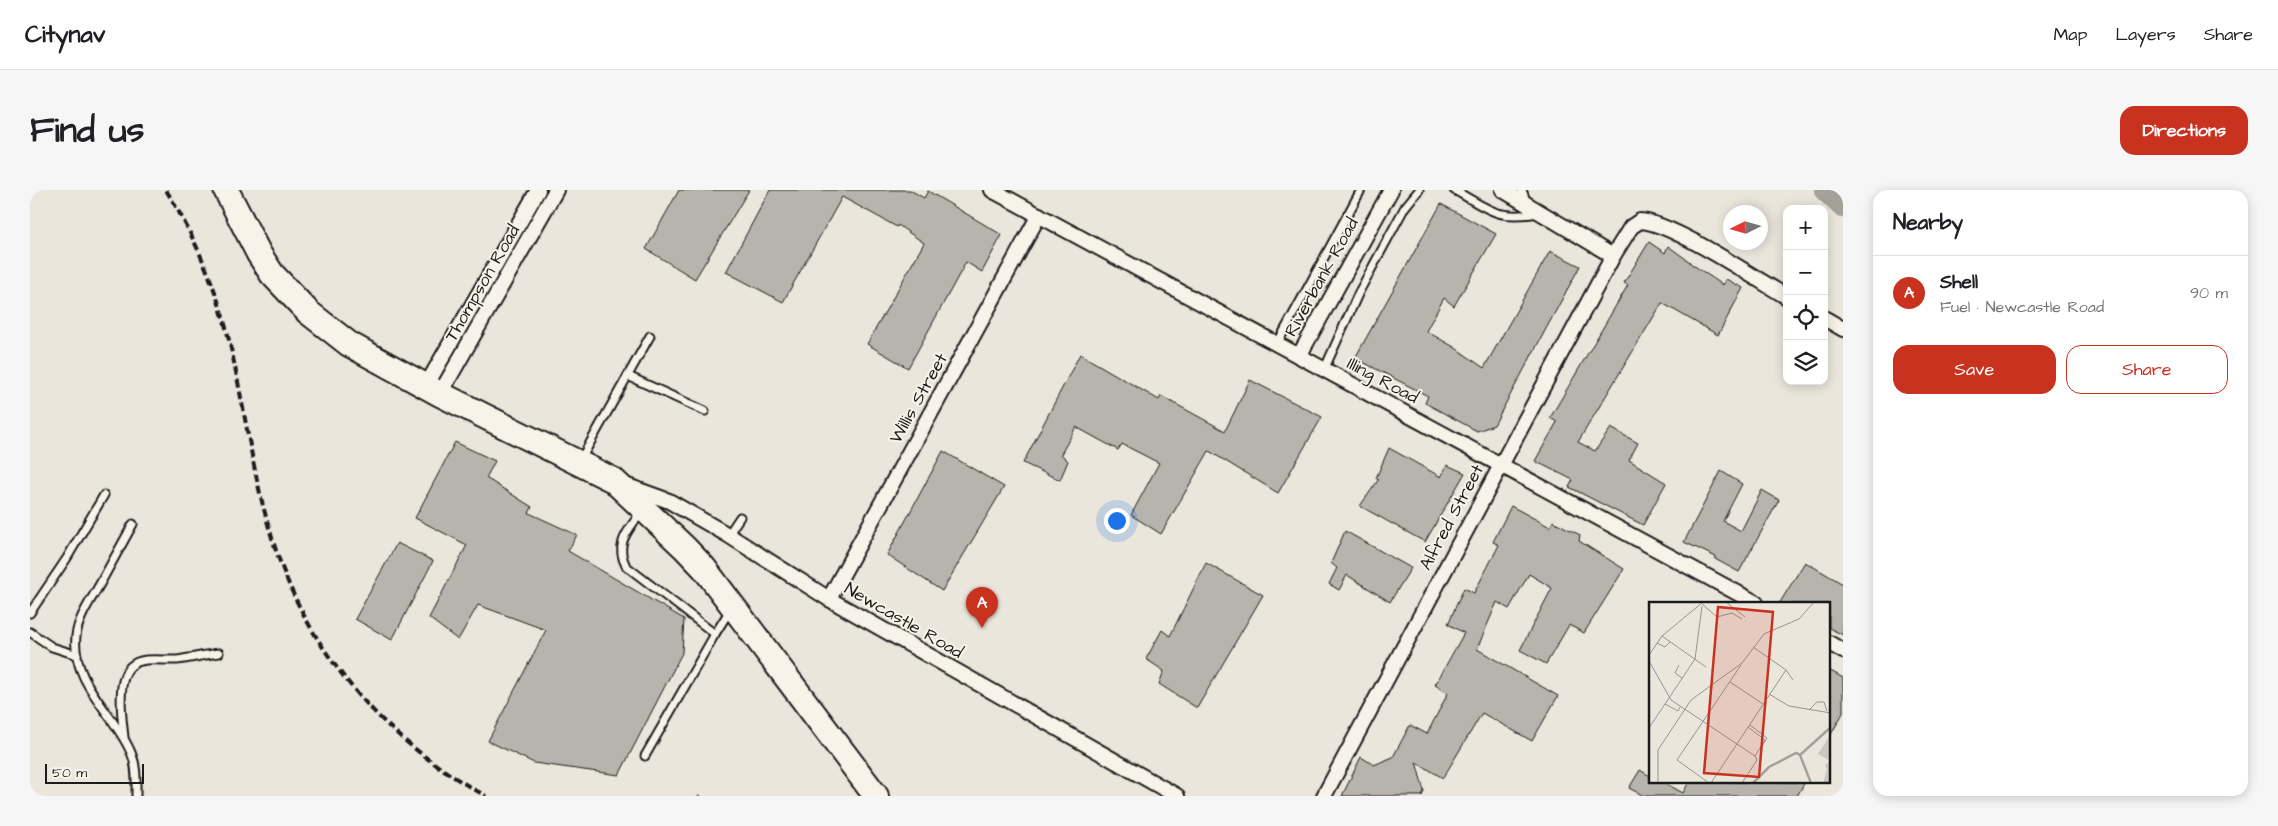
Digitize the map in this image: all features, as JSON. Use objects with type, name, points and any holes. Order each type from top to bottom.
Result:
[{"type":"highway","points":[[226,190],[259,254],[272,274],[308,312],[349,344],[433,390],[613,480],[686,548],[704,568],[876,796]]},
{"type":"street","name":"Thompson Road","points":[[433,390],[538,190]]},
{"type":"street","name":"Thompson Road","points":[[433,390],[556,190]]},
{"type":"street","name":"Illing Road","points":[[992,190],[1752,602]]},
{"type":"street","name":"Riverbank Road","points":[[1299,356],[1391,190]]},
{"type":"street","points":[[1503,190],[1613,256],[1631,227],[1640,221],[1653,223],[1785,295]]},
{"type":"street","name":"Willis Street","points":[[829,599],[1039,216]]},
{"type":"street","name":"Alfred Street","points":[[1324,796],[1613,256]]},
{"type":"street","points":[[1828,320],[1843,329]]},
{"type":"street","name":"Newcastle Road","points":[[613,480],[669,501],[728,535],[829,599],[1177,796]]},
{"type":"street","points":[[1830,644],[1843,651]]},
{"type":"lane","points":[[1277,344],[1361,190]]},
{"type":"lane","points":[[1324,370],[1359,292],[1405,207],[1419,190]]},
{"type":"lane","points":[[1454,190],[1484,208],[1505,216],[1542,212]]},
{"type":"lane","points":[[1522,190],[1527,203]]},
{"type":"lane","points":[[578,464],[650,336]]},
{"type":"lane","points":[[628,376],[705,411]]},
{"type":"lane","points":[[30,613],[67,558],[104,495]]},
{"type":"lane","points":[[643,509],[620,546],[621,556],[626,566],[715,634]]},
{"type":"lane","points":[[728,535],[740,517]]},
{"type":"lane","points":[[133,524],[82,616],[76,636],[76,656],[82,674],[109,718],[124,738],[132,756],[136,774],[136,796]]},
{"type":"lane","points":[[646,756],[732,606]]},
{"type":"lane","points":[[30,632],[52,647],[76,656]]},
{"type":"lane","points":[[124,738],[121,700],[126,674],[131,666],[139,662],[176,660],[219,652]]},
{"type":"building","points":[[679,190],[749,190],[695,279],[646,249]]},
{"type":"building","points":[[770,190],[910,190],[924,198],[928,191],[1002,235],[982,272],[966,262],[908,368],[867,344],[924,243],[898,225],[897,227],[842,197],[783,302],[726,272]]},
{"type":"building","points":[[1441,204],[1496,234],[1454,306],[1444,298],[1426,331],[1454,347],[1484,368],[1550,251],[1580,266],[1494,425],[1477,431],[1425,403],[1428,396],[1355,358]]},
{"type":"building","points":[[1649,242],[1665,253],[1668,246],[1723,285],[1726,279],[1743,288],[1718,335],[1662,303],[1578,442],[1595,451],[1611,428],[1638,443],[1629,460],[1666,483],[1643,525],[1569,487],[1573,480],[1535,461],[1557,422],[1550,418],[1628,285],[1624,283]]},
{"type":"building","points":[[1080,354],[1159,400],[1161,396],[1225,431],[1250,380],[1322,417],[1278,493],[1209,451],[1161,534],[1131,515],[1159,463],[1122,444],[1118,450],[1076,427],[1061,454],[1068,461],[1060,480],[1023,463]]},
{"type":"building","points":[[455,442],[495,461],[486,478],[532,507],[529,513],[577,535],[568,551],[684,619],[682,653],[619,775],[534,763],[488,741],[546,630],[478,605],[458,640],[429,618],[467,545],[415,518]]},
{"type":"building","points":[[1389,448],[1441,477],[1447,465],[1465,473],[1425,542],[1360,506],[1379,479],[1376,478]]},
{"type":"building","points":[[943,451],[1004,487],[942,591],[887,555]]},
{"type":"building","points":[[1721,471],[1742,484],[1723,521],[1741,531],[1762,490],[1779,500],[1739,572],[1715,559],[1716,557],[1684,542]]},
{"type":"building","points":[[1511,506],[1550,527],[1553,521],[1580,535],[1579,541],[1624,569],[1584,633],[1569,625],[1546,664],[1520,650],[1552,588],[1529,574],[1509,609],[1497,602],[1477,649],[1558,696],[1532,741],[1482,713],[1443,778],[1416,762],[1424,791],[1422,796],[1342,796],[1361,757],[1374,765],[1393,757],[1410,725],[1427,734],[1448,693],[1435,685],[1464,633],[1448,624],[1464,588],[1474,593],[1499,545],[1493,542]]},
{"type":"building","points":[[1345,531],[1411,568],[1390,602],[1347,575],[1339,590],[1329,584],[1337,568],[1331,563]]},
{"type":"building","points":[[397,543],[433,561],[392,640],[355,619]]},
{"type":"building","points":[[1805,562],[1843,584],[1843,635],[1830,628],[1830,602],[1780,602]]},
{"type":"building","points":[[1206,563],[1263,595],[1197,708],[1159,684],[1164,671],[1146,659],[1162,630],[1170,636]]},
{"type":"building","points":[[1830,671],[1843,678],[1843,713],[1830,736]]},
{"type":"building","points":[[1640,770],[1649,775],[1649,784],[1667,784],[1683,793],[1688,784],[1804,784],[1797,796],[1644,796],[1629,788]]},
{"type":"waterway","points":[[1826,190],[1843,206]]},
{"type":"railway","points":[[166,190],[200,255],[220,306],[237,376],[263,506],[284,573],[303,613],[325,651],[351,686],[380,718],[413,747],[448,773],[486,796]]},
{"type":"place","name":"Shell","points":[[982,628]]}]
